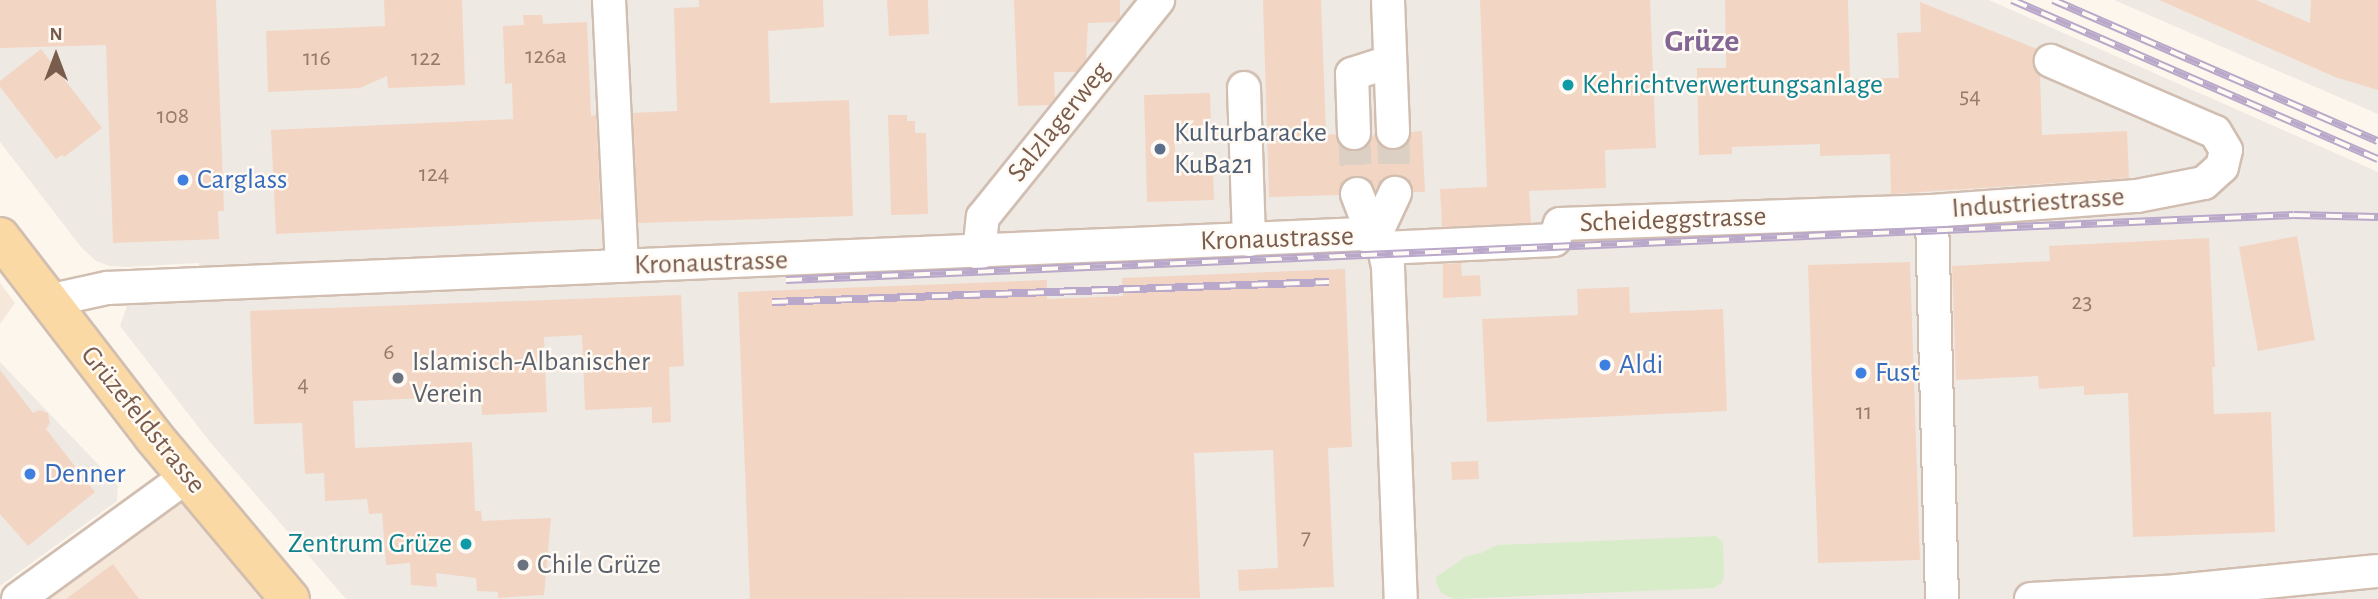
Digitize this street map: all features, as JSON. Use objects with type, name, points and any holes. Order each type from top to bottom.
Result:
[{"type":"main road","name":"Grüzefeldstrasse","points":[[0,237],[187,476],[290,599]]},
{"type":"street","points":[[609,0],[622,266]]},
{"type":"street","name":"Salzlagerweg","points":[[979,253],[983,218],[1158,0]]},
{"type":"street","points":[[1388,0],[1393,132]]},
{"type":"street","points":[[1354,133],[1352,74],[1390,61]]},
{"type":"street","name":"Industriestrasse","points":[[1942,599],[1932,211],[2137,196],[2204,183],[2222,167],[2226,150],[2215,132],[2051,61]]},
{"type":"street","points":[[1244,88],[1249,240]]},
{"type":"street","points":[[1379,243],[1395,193]]},
{"type":"street","points":[[1357,194],[1388,267],[1401,599]]},
{"type":"street","name":"Scheideggstrasse","points":[[1379,243],[1554,240],[1560,224],[1932,211]]},
{"type":"street","name":"Kronaustrasse","points":[[48,301],[107,288],[979,253],[1362,234],[1379,243]]},
{"type":"street","points":[[18,599],[187,476]]},
{"type":"street","points":[[2031,599],[2177,592],[2378,571]]},
{"type":"shaded area","points":[[0,0],[1989,0],[2378,172],[2378,599],[346,599],[210,442],[120,326],[130,297],[196,294],[199,263],[125,267],[96,261],[81,247],[0,142]]},
{"type":"shaded area","points":[[2114,0],[2378,0],[2378,114]]},
{"type":"shaded area","points":[[0,283],[15,303],[0,324]]},
{"type":"shaded area","points":[[0,362],[118,485],[117,501],[0,586]]},
{"type":"shaded area","points":[[187,476],[290,599],[18,599]]},
{"type":"green space","points":[[1716,536],[1723,542],[1724,576],[1722,583],[1713,588],[1454,599],[1441,593],[1437,584],[1436,577],[1467,556],[1497,545]]},
{"type":"building","points":[[0,0],[216,0],[224,211],[218,211],[219,239],[113,243],[106,45],[0,48]]},
{"type":"building","points":[[384,0],[462,0],[465,85],[388,88],[387,76],[360,88],[268,92],[266,31],[385,26]]},
{"type":"building","points":[[699,0],[823,0],[824,27],[768,31],[770,103],[849,100],[853,216],[638,223],[633,113],[677,111],[674,8],[699,7]]},
{"type":"building","points":[[887,0],[928,0],[929,34],[889,36]]},
{"type":"building","points":[[1014,0],[1120,0],[1120,17],[1117,22],[1088,23],[1086,60],[1077,72],[1054,72],[1055,98],[1049,105],[1018,106]]},
{"type":"building","points":[[1263,0],[1321,0],[1326,135],[1336,134],[1345,149],[1355,151],[1364,148],[1375,133],[1384,148],[1394,150],[1409,141],[1411,132],[1422,131],[1425,192],[1413,192],[1410,182],[1394,175],[1384,178],[1376,191],[1369,180],[1359,176],[1343,182],[1339,195],[1269,197]]},
{"type":"building","name":"Kehrichtverwertungsanlage","points":[[1480,0],[1650,0],[1656,148],[1605,150],[1606,188],[1529,191],[1531,223],[1442,227],[1440,189],[1487,187]]},
{"type":"building","points":[[1725,0],[1848,0],[1850,79],[1899,78],[1897,33],[1921,32],[1920,2],[2037,49],[2033,62],[2040,75],[2042,135],[2127,131],[2129,178],[1891,194],[1890,154],[1820,156],[1820,144],[1732,147],[1732,154],[1699,155],[1697,68],[1726,68]]},
{"type":"building","points":[[2159,0],[2256,0],[2310,23],[2311,0],[2378,0],[2378,90],[2335,77]]},
{"type":"building","points":[[523,15],[542,15],[543,24],[587,22],[591,116],[596,115],[601,219],[276,234],[271,130],[513,119],[512,83],[505,84],[503,26],[524,25]]},
{"type":"building","points":[[41,49],[102,128],[64,157],[62,155],[56,159],[0,87],[0,81]]},
{"type":"building","name":"Kulturbaracke KuBa21","points":[[1210,93],[1211,127],[1174,128],[1176,171],[1213,170],[1214,200],[1147,202],[1144,95]]},
{"type":"building","points":[[888,115],[907,115],[907,121],[915,121],[915,133],[926,133],[928,214],[891,215]]},
{"type":"building","points":[[2297,236],[2315,340],[2258,351],[2239,247]]},
{"type":"building","points":[[2209,238],[2215,367],[2212,367],[2214,414],[2271,412],[2275,532],[2133,537],[2128,393],[2084,395],[2084,386],[2039,389],[2038,376],[1956,380],[1952,266],[2050,261],[2049,246]]},
{"type":"building","points":[[1910,262],[1920,560],[1818,563],[1808,265]]},
{"type":"building","points":[[1461,263],[1462,276],[1480,275],[1481,296],[1443,298],[1443,264]]},
{"type":"building","points":[[1345,269],[1352,447],[1328,448],[1334,587],[1239,591],[1238,570],[1278,568],[1273,450],[1194,453],[1200,598],[750,599],[738,292],[1047,280],[1047,299],[1123,296],[1122,278]]},
{"type":"building","name":"Aldi","points":[[1629,287],[1630,313],[1723,309],[1727,411],[1487,422],[1482,319],[1578,315],[1577,289]]},
{"type":"building","points":[[681,295],[684,366],[669,367],[671,422],[652,423],[652,407],[585,410],[582,335],[544,337],[547,412],[482,415],[481,396],[353,401],[355,448],[472,442],[475,511],[481,511],[482,521],[551,518],[544,595],[498,598],[498,592],[477,591],[476,578],[436,573],[437,587],[411,585],[410,563],[386,565],[382,513],[369,514],[367,499],[325,501],[324,473],[305,474],[302,423],[254,424],[250,311]]},
{"type":"building","points":[[0,370],[33,413],[40,410],[48,413],[50,423],[46,429],[95,492],[28,546],[0,514]]},
{"type":"building","points":[[1478,461],[1479,479],[1452,480],[1451,462]]},
{"type":"building","points":[[113,564],[139,599],[66,599]]},
{"type":"tunnel","points":[[1393,132],[1395,193]]},
{"type":"tunnel","points":[[1354,133],[1357,194]]},
{"type":"railway","points":[[2012,0],[2378,159]]},
{"type":"railway","points":[[2053,0],[2378,141]]},
{"type":"railway","points":[[786,280],[2294,215],[2378,217]]},
{"type":"railway","points":[[772,302],[1329,282]]},
{"type":"place","name":"Kehrichtverwertungsanlage","points":[[1568,85]]},
{"type":"place","name":"Kulturbaracke KuBa21","points":[[1160,149]]},
{"type":"place","name":"Carglass","points":[[183,180]]},
{"type":"place","name":"Aldi","points":[[1605,365]]},
{"type":"place","name":"Fust","points":[[1861,373]]},
{"type":"place","name":"Islamisch-Albanischer Verein","points":[[398,378]]},
{"type":"place","name":"Denner","points":[[30,474]]},
{"type":"place","name":"Zentrum Grüze","points":[[466,544]]},
{"type":"place","name":"Chile Grüze","points":[[523,565]]},
{"type":"district","name":"Grüze","points":[[1702,41]]}]
